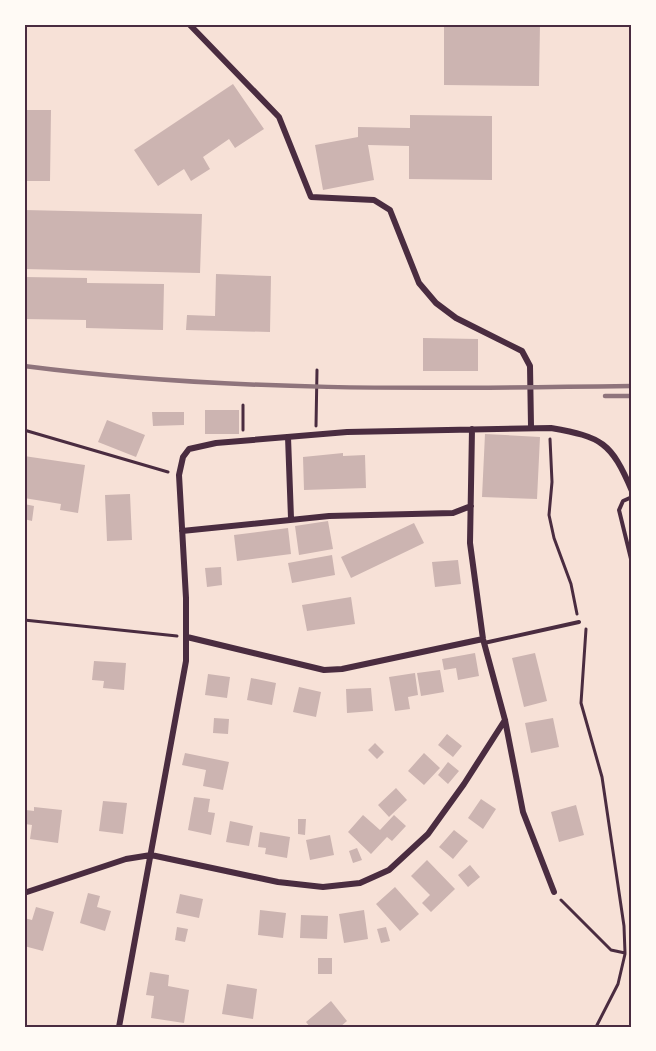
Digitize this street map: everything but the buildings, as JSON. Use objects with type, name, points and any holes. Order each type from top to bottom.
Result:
[{"type":"street","points":[[189,24],[279,117],[311,197],[374,200],[390,210],[419,283],[436,303],[456,318],[522,351],[530,366],[531,426]]},
{"type":"street","points":[[121,1027],[186,661],[187,637],[179,475],[183,457],[189,449],[216,443],[316,434],[531,426],[584,434],[603,443],[617,458],[632,491]]},
{"type":"street","points":[[472,429],[472,572],[483,641],[505,720],[523,812],[554,892]]},
{"type":"street","points":[[288,437],[291,518]]},
{"type":"street","points":[[182,531],[291,518],[453,513],[471,506]]},
{"type":"street","points":[[187,637],[324,670],[342,669],[483,641]]},
{"type":"street","points":[[24,892],[126,859],[151,855],[278,882],[323,887],[360,883],[389,870],[428,834],[464,784],[505,720]]},
{"type":"lane","points":[[632,497],[622,501],[619,510],[632,563]]},
{"type":"lane","points":[[483,641],[579,622]]},
{"type":"path","points":[[316,434],[317,370]]},
{"type":"path","points":[[243,405],[243,441]]},
{"type":"path","points":[[551,428],[549,515],[554,538],[571,584],[579,622],[586,629],[581,703],[602,777],[624,926],[625,953],[618,984],[596,1027]]},
{"type":"path","points":[[24,430],[179,475]]},
{"type":"path","points":[[24,620],[187,637]]},
{"type":"path","points":[[554,892],[611,950],[625,953]]},
{"type":"railway","points":[[24,366],[175,381],[251,385],[404,388],[632,386]]},
{"type":"railway","points":[[605,396],[632,396]]}]
